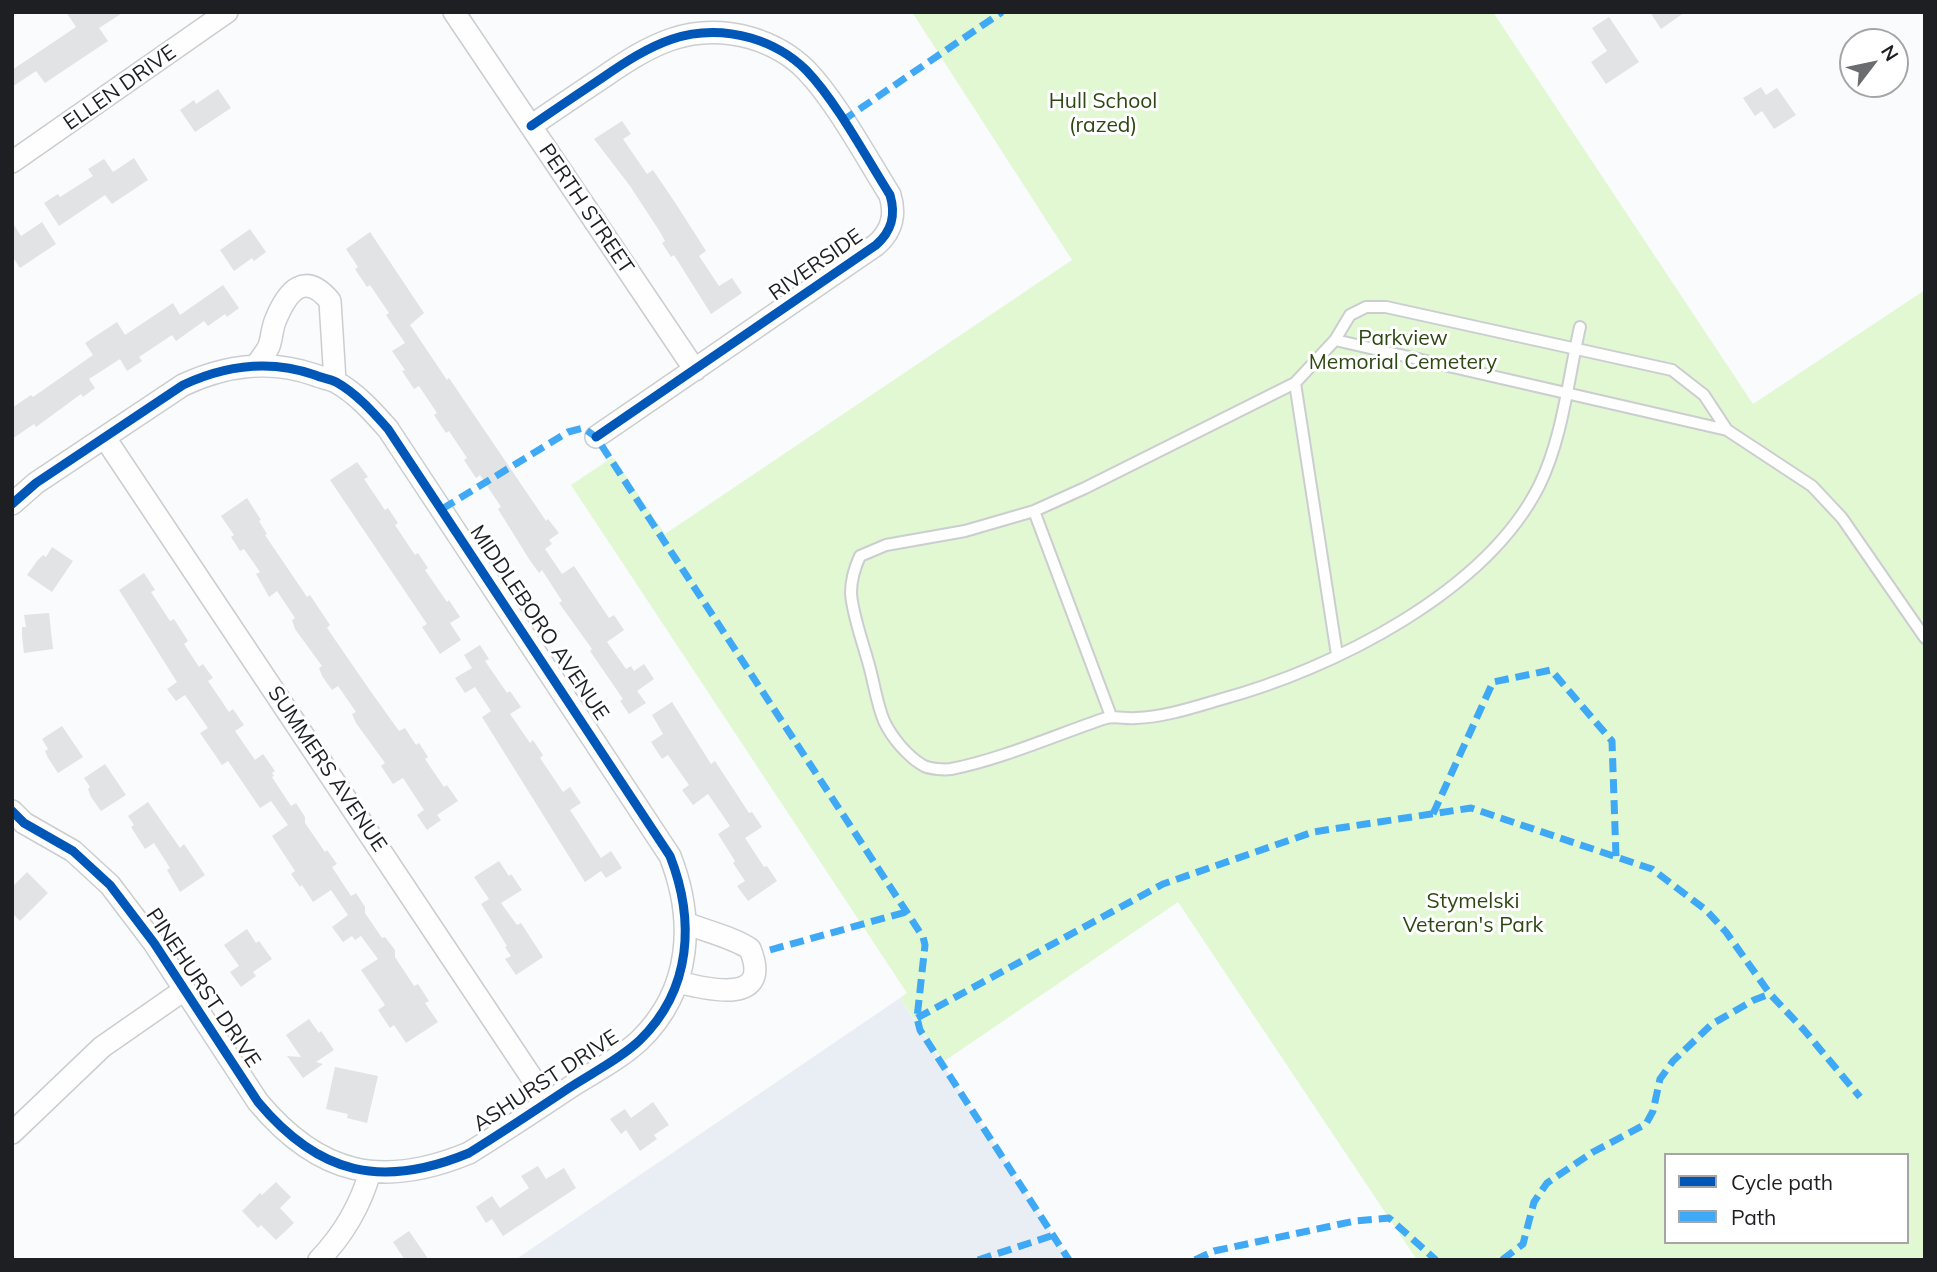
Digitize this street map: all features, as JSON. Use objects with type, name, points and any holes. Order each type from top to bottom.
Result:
[{"type":"street","name":"ELLEN DRIVE","points":[[12,162],[227,12]]},
{"type":"street","name":"PERTH STREET","points":[[454,12],[695,370]]},
{"type":"street","name":"RIVERSIDE","points":[[531,126],[647,48],[673,37],[700,32],[738,35],[775,48],[806,71],[829,100],[890,195],[893,212],[888,230],[876,245],[695,370]]},
{"type":"street","points":[[257,365],[269,346],[275,320],[291,291],[300,286],[312,285],[330,301],[335,381]]},
{"type":"street","name":"MIDDLEBORO AVENUE","points":[[12,504],[36,483],[194,380],[225,369],[257,365],[292,368],[335,381],[373,411],[388,429],[654,829],[670,856],[684,895],[684,948]]},
{"type":"street","points":[[596,437],[695,370]]},
{"type":"street","name":"SUMMERS AVENUE","points":[[105,438],[548,1102]]},
{"type":"street","name":"PINEHURST DRIVE","points":[[12,811],[24,822],[73,851],[110,885],[154,943],[258,1102],[278,1125],[322,1157],[370,1172]]},
{"type":"street","points":[[678,982],[706,989],[737,990],[752,981],[756,971],[750,949],[740,942],[686,923]]},
{"type":"street","name":"ASHURST DRIVE","points":[[370,1172],[407,1172],[469,1153],[639,1041],[661,1015],[678,982],[684,948]]},
{"type":"street","points":[[12,1133],[102,1047],[184,990]]},
{"type":"street","points":[[319,1260],[351,1220],[364,1194],[370,1172]]},
{"type":"lane","points":[[1580,327],[1575,347],[1567,393],[1556,437],[1539,486],[1512,527],[1482,560],[1406,619],[1338,655],[1271,684],[1168,713],[1135,718],[1111,716],[948,769],[925,767],[900,746],[884,720],[851,596],[852,573],[860,556],[886,545],[965,531],[1034,511],[1296,383],[1335,340],[1350,315],[1366,307],[1386,307],[1575,347],[1672,370],[1704,395],[1727,430]]},
{"type":"lane","points":[[1335,340],[1727,430],[1812,486],[1843,518],[1925,638]]},
{"type":"lane","points":[[1296,383],[1338,655]]},
{"type":"lane","points":[[1034,511],[1111,716]]},
{"type":"shaded area","points":[[900,998],[1069,1260],[515,1260]]},
{"type":"green space","name":"Parkview Memorial Cemetery","points":[[912,12],[1493,12],[1753,404],[1925,290],[1925,1260],[1417,1260],[1178,902],[943,1062],[900,998],[907,993],[571,485],[613,457],[665,534],[1072,260]]},
{"type":"building","points":[[66,12],[124,12],[99,28],[108,41],[45,83],[36,71],[12,87],[12,70],[76,27]]},
{"type":"building","points":[[1650,12],[1685,12],[1661,29]]},
{"type":"building","points":[[1609,17],[1639,62],[1606,84],[1591,62],[1607,51],[1592,28]]},
{"type":"building","points":[[1761,87],[1766,95],[1777,88],[1796,115],[1774,129],[1762,111],[1755,116],[1743,98]]},
{"type":"building","points":[[218,89],[231,108],[195,132],[180,110],[194,100],[196,104]]},
{"type":"building","points":[[622,121],[631,134],[623,139],[647,174],[653,170],[676,204],[706,251],[699,256],[719,286],[732,278],[742,293],[711,314],[674,255],[671,257],[662,243],[665,241],[660,232],[630,186],[594,139]]},
{"type":"building","points":[[134,158],[148,180],[112,204],[105,195],[59,226],[44,203],[58,194],[60,197],[93,176],[88,169],[104,159],[113,172]]},
{"type":"building","points":[[12,222],[21,236],[42,222],[56,244],[20,268],[12,256]]},
{"type":"building","points":[[250,229],[266,252],[234,271],[220,250]]},
{"type":"building","points":[[370,232],[424,313],[410,325],[546,521],[548,519],[559,533],[549,540],[552,544],[545,549],[562,574],[574,566],[609,618],[614,615],[624,630],[607,642],[626,669],[631,666],[634,671],[644,664],[654,679],[637,691],[646,703],[629,714],[620,701],[623,699],[590,651],[592,649],[559,603],[562,601],[542,570],[539,573],[529,559],[480,475],[476,478],[464,460],[467,458],[449,431],[446,433],[434,415],[437,413],[419,386],[414,389],[402,371],[405,370],[392,351],[405,343],[386,315],[389,313],[355,269],[358,267],[346,249]]},
{"type":"building","points":[[223,285],[239,308],[227,317],[225,314],[208,326],[204,321],[176,341],[172,335],[139,357],[142,361],[127,371],[120,359],[89,379],[95,388],[83,397],[81,394],[36,427],[34,424],[12,439],[12,408],[31,395],[33,397],[93,355],[85,343],[117,322],[125,335],[173,303],[180,315]]},
{"type":"building","points":[[357,462],[368,477],[364,479],[385,510],[388,508],[398,523],[395,525],[415,555],[418,553],[428,568],[425,570],[460,617],[450,623],[461,640],[440,654],[422,627],[427,624],[330,480]]},
{"type":"building","points":[[247,498],[261,520],[259,521],[267,534],[265,535],[307,597],[310,595],[330,625],[327,628],[369,689],[399,731],[405,728],[416,745],[419,743],[428,757],[425,759],[444,787],[447,785],[458,801],[437,815],[441,820],[427,830],[417,815],[424,810],[403,778],[393,784],[381,766],[385,763],[356,723],[352,714],[356,712],[338,686],[332,690],[322,676],[319,668],[322,666],[295,629],[292,620],[295,618],[277,591],[269,597],[256,574],[260,572],[244,549],[240,551],[231,537],[234,535],[221,516]]},
{"type":"building","points":[[52,547],[73,561],[52,592],[27,575],[43,555],[46,557]]},
{"type":"building","points":[[144,573],[155,590],[151,592],[170,621],[174,619],[188,641],[184,644],[199,667],[203,664],[213,678],[208,681],[229,712],[233,709],[244,725],[235,731],[255,760],[263,754],[275,771],[272,777],[291,806],[296,803],[305,817],[305,823],[337,864],[332,867],[351,896],[356,893],[365,907],[365,913],[382,938],[385,937],[395,950],[395,957],[414,986],[418,984],[429,1001],[425,1003],[438,1022],[406,1043],[394,1025],[390,1028],[378,1010],[385,1005],[361,970],[378,959],[361,936],[355,940],[352,936],[343,942],[332,927],[348,915],[331,890],[313,902],[291,874],[295,871],[272,836],[288,825],[271,801],[260,808],[228,761],[222,765],[200,733],[208,728],[185,695],[176,701],[167,689],[177,682],[119,590]]},
{"type":"building","points":[[49,613],[53,649],[24,653],[24,615]]},
{"type":"building","points":[[480,645],[489,659],[485,661],[507,693],[510,691],[521,707],[510,714],[530,743],[533,740],[543,755],[540,758],[563,792],[570,787],[581,803],[570,810],[601,858],[611,851],[622,868],[606,878],[601,871],[585,882],[482,717],[491,711],[475,687],[465,693],[455,678],[472,668],[464,655]]},
{"type":"building","points":[[672,702],[711,764],[715,761],[749,813],[752,812],[762,827],[745,838],[777,881],[748,901],[737,886],[745,881],[718,834],[730,826],[708,794],[693,805],[682,790],[689,785],[668,755],[662,759],[651,742],[663,734],[652,715]]},
{"type":"building","points":[[62,726],[83,757],[58,773],[48,758],[45,751],[48,749],[42,739]]},
{"type":"building","points":[[105,764],[126,795],[101,811],[91,797],[88,789],[90,787],[84,778]]},
{"type":"building","points":[[148,802],[180,848],[184,844],[205,875],[180,892],[167,870],[170,868],[154,843],[145,849],[131,827],[134,825],[128,816]]},
{"type":"building","points":[[499,861],[522,890],[501,903],[517,925],[521,923],[543,957],[516,975],[505,959],[511,956],[505,947],[507,946],[481,904],[489,899],[474,877]]},
{"type":"building","points":[[27,872],[48,893],[20,921],[12,913],[12,887]]},
{"type":"building","points":[[247,929],[272,959],[253,972],[256,976],[241,987],[230,972],[239,966],[224,945]]},
{"type":"building","points":[[309,1019],[334,1050],[316,1062],[323,1064],[303,1078],[287,1056],[301,1057],[286,1035]]},
{"type":"building","points":[[335,1067],[378,1076],[367,1123],[347,1118],[348,1114],[326,1109]]},
{"type":"building","points":[[653,1102],[669,1125],[654,1135],[657,1139],[640,1151],[626,1130],[621,1134],[610,1119],[625,1109],[631,1118]]},
{"type":"building","points":[[538,1166],[546,1179],[564,1168],[576,1188],[503,1236],[492,1219],[486,1223],[476,1207],[492,1196],[500,1208],[529,1188],[521,1176]]},
{"type":"building","points":[[276,1182],[291,1197],[280,1208],[294,1223],[276,1240],[261,1225],[258,1228],[242,1211]]},
{"type":"building","points":[[409,1231],[429,1260],[405,1260],[393,1242]]},
{"type":"marked path","points":[[842,121],[1002,12]]},
{"type":"marked path","points":[[442,509],[568,432],[583,428],[596,437],[923,937],[925,945],[917,1018],[920,1030],[1069,1260]]},
{"type":"marked path","points":[[1433,814],[1493,682],[1551,670],[1612,741],[1616,857]]},
{"type":"marked path","points":[[917,1018],[1163,884],[1313,832],[1471,808],[1652,869],[1706,910],[1726,932],[1770,994],[1860,1097]]},
{"type":"marked path","points":[[770,950],[906,912]]},
{"type":"marked path","points":[[1502,1260],[1523,1244],[1534,1202],[1547,1183],[1593,1152],[1646,1124],[1653,1111],[1660,1079],[1673,1061],[1712,1024],[1770,994]]},
{"type":"marked path","points":[[1195,1260],[1214,1251],[1355,1221],[1389,1218],[1436,1260]]},
{"type":"marked path","points":[[978,1260],[1054,1235]]},
{"type":"cycle path","points":[[531,126],[654,46],[690,34],[729,33],[773,47],[806,70],[850,130],[892,202],[889,228],[876,245],[596,437]]},
{"type":"cycle path","points":[[12,504],[36,483],[183,385],[199,378],[248,366],[264,366],[298,370],[343,386],[364,403],[388,429],[670,856],[678,880],[685,929],[679,976],[670,999],[657,1020],[632,1047],[469,1153],[408,1170],[380,1172],[354,1168],[329,1160],[304,1146],[281,1127],[258,1102],[154,943],[110,885],[73,851],[24,823],[12,811]]},
{"type":"park label","name":"Hull School (razed)","points":[[1103,114]]},
{"type":"park label","name":"Stymelski Veteran's Park","points":[[1473,914]]}]
